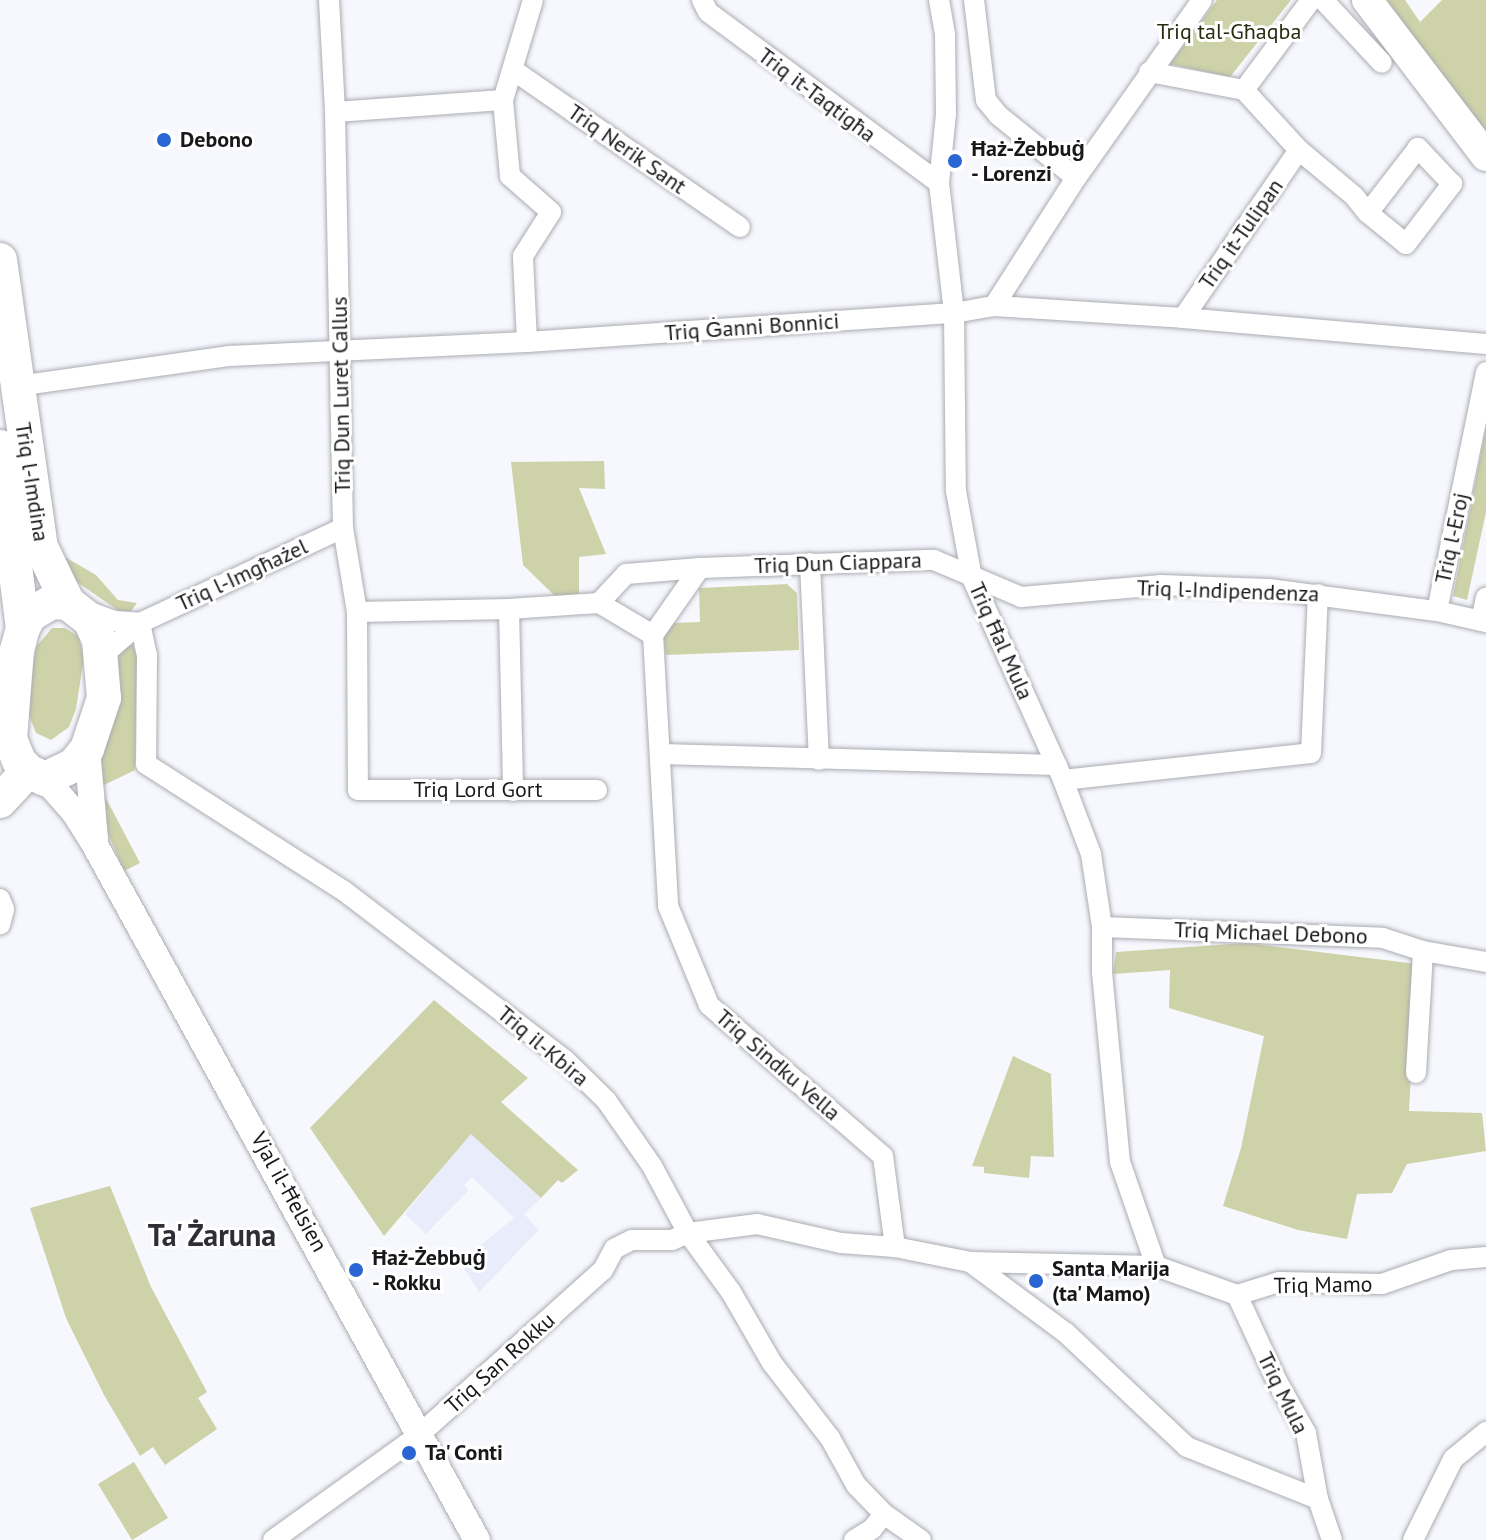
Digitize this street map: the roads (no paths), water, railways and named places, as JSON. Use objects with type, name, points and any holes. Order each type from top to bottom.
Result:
[{"type":"highway","name":"Triq l-Imdina","points":[[0,260],[41,547],[74,606],[90,620],[102,656],[104,698],[87,749]]},
{"type":"highway","name":"Triq l-Imdina","points":[[0,447],[15,584],[10,646],[17,650],[3,735],[14,752],[37,775]]},
{"type":"highway","points":[[10,646],[42,606],[74,606]]},
{"type":"highway","points":[[0,801],[37,775],[74,765],[87,749]]},
{"type":"main road","points":[[1367,0],[1486,156]]},
{"type":"street","name":"Triq Dun Luret Callus","points":[[329,0],[335,112],[343,528],[357,612],[358,790]]},
{"type":"street","points":[[527,342],[523,256],[551,212],[510,176],[503,100],[533,0]]},
{"type":"street","name":"Triq it-Taqtigħa","points":[[702,0],[708,12],[939,183]]},
{"type":"street","name":"Triq Ħal Mula","points":[[939,0],[945,35],[946,114],[939,183],[954,313],[956,491],[972,578],[1060,772],[1091,854],[1102,927],[1102,972],[1120,1162],[1156,1266]]},
{"type":"street","points":[[974,0],[986,100],[998,115],[1076,178]]},
{"type":"street","points":[[994,306],[1076,178],[1202,0]]},
{"type":"street","points":[[1244,90],[1311,0]]},
{"type":"street","points":[[1323,0],[1382,63]]},
{"type":"street","name":"Triq Nerik Sant","points":[[513,70],[740,227]]},
{"type":"street","points":[[1149,72],[1244,90],[1299,150],[1354,196],[1368,213],[1406,244],[1452,184],[1418,148],[1368,213]]},
{"type":"street","points":[[335,112],[503,100]]},
{"type":"street","name":"Triq it-Tulipan","points":[[1183,318],[1299,150]]},
{"type":"street","name":"Triq Ġanni Bonnici","points":[[18,386],[229,356],[527,342],[954,313],[994,306],[1183,318],[1486,344]]},
{"type":"street","name":"Triq l-Eroj","points":[[1437,611],[1486,372]]},
{"type":"street","name":"Triq l-Imgħażel","points":[[102,656],[140,623],[343,528]]},
{"type":"street","name":"Triq Dun Ciappara","points":[[599,603],[626,574],[700,568],[934,560],[972,578]]},
{"type":"street","points":[[810,563],[819,760]]},
{"type":"street","points":[[357,612],[509,609],[599,603],[653,635],[700,568]]},
{"type":"street","name":"Triq l-Indipendenza","points":[[972,578],[1021,597],[1161,585],[1318,594],[1437,611],[1484,622]]},
{"type":"street","points":[[661,754],[1060,772],[1311,753],[1318,594]]},
{"type":"street","points":[[1484,622],[1486,598]]},
{"type":"street","points":[[74,606],[114,621],[140,623]]},
{"type":"street","points":[[509,609],[513,791]]},
{"type":"street","name":"Triq il-Kbira","points":[[140,623],[147,655],[146,764],[344,891],[565,1060],[606,1100],[652,1166],[688,1233],[731,1292],[772,1363],[830,1438],[876,1528],[921,1540]]},
{"type":"street","name":"Triq Sindku Vella","points":[[653,635],[668,906],[709,1005],[883,1156],[895,1247]]},
{"type":"street","name":"Vjal il-Ħelsien","points":[[87,749],[96,847]]},
{"type":"street","name":"Vjal il-Ħelsien","points":[[37,775],[75,813],[96,847],[477,1540]]},
{"type":"street","name":"Triq Lord Gort","points":[[358,790],[597,790]]},
{"type":"street","points":[[0,899],[4,909],[0,925]]},
{"type":"street","name":"Triq Michael Debono","points":[[1102,927],[1383,938],[1423,951],[1486,962]]},
{"type":"street","points":[[1416,1073],[1423,951]]},
{"type":"street","points":[[688,1233],[757,1224],[841,1243],[895,1247],[970,1262],[1156,1266],[1237,1295]]},
{"type":"street","name":"Triq San Rokku","points":[[279,1538],[419,1435],[603,1270],[614,1249],[632,1240],[672,1240],[688,1233]]},
{"type":"street","name":"Triq Mamo","points":[[1237,1295],[1279,1282],[1382,1284],[1451,1260],[1486,1257]]},
{"type":"street","points":[[970,1262],[1066,1333],[1187,1447],[1318,1499]]},
{"type":"street","name":"Triq Mula","points":[[1237,1295],[1277,1381],[1306,1433],[1318,1499],[1332,1540]]},
{"type":"street","points":[[1413,1540],[1453,1459],[1486,1432]]},
{"type":"street","points":[[854,1540],[876,1528]]},
{"type":"place","name":"Debono","points":[[164,140]]},
{"type":"place","name":"Ħaż-Żebbuġ - Lorenzi","points":[[955,161]]},
{"type":"place","name":"Ħaż-Żebbuġ - Rokku","points":[[356,1270]]},
{"type":"place","name":"Santa Marija (ta' Mamo)","points":[[1036,1281]]},
{"type":"place","name":"Ta' Conti","points":[[409,1453]]},
{"type":"district","name":"Ta' Żaruna","points":[[212,1235]]},
{"type":"park label","name":"Triq tal-Għaqba","points":[[1229,32]]}]
